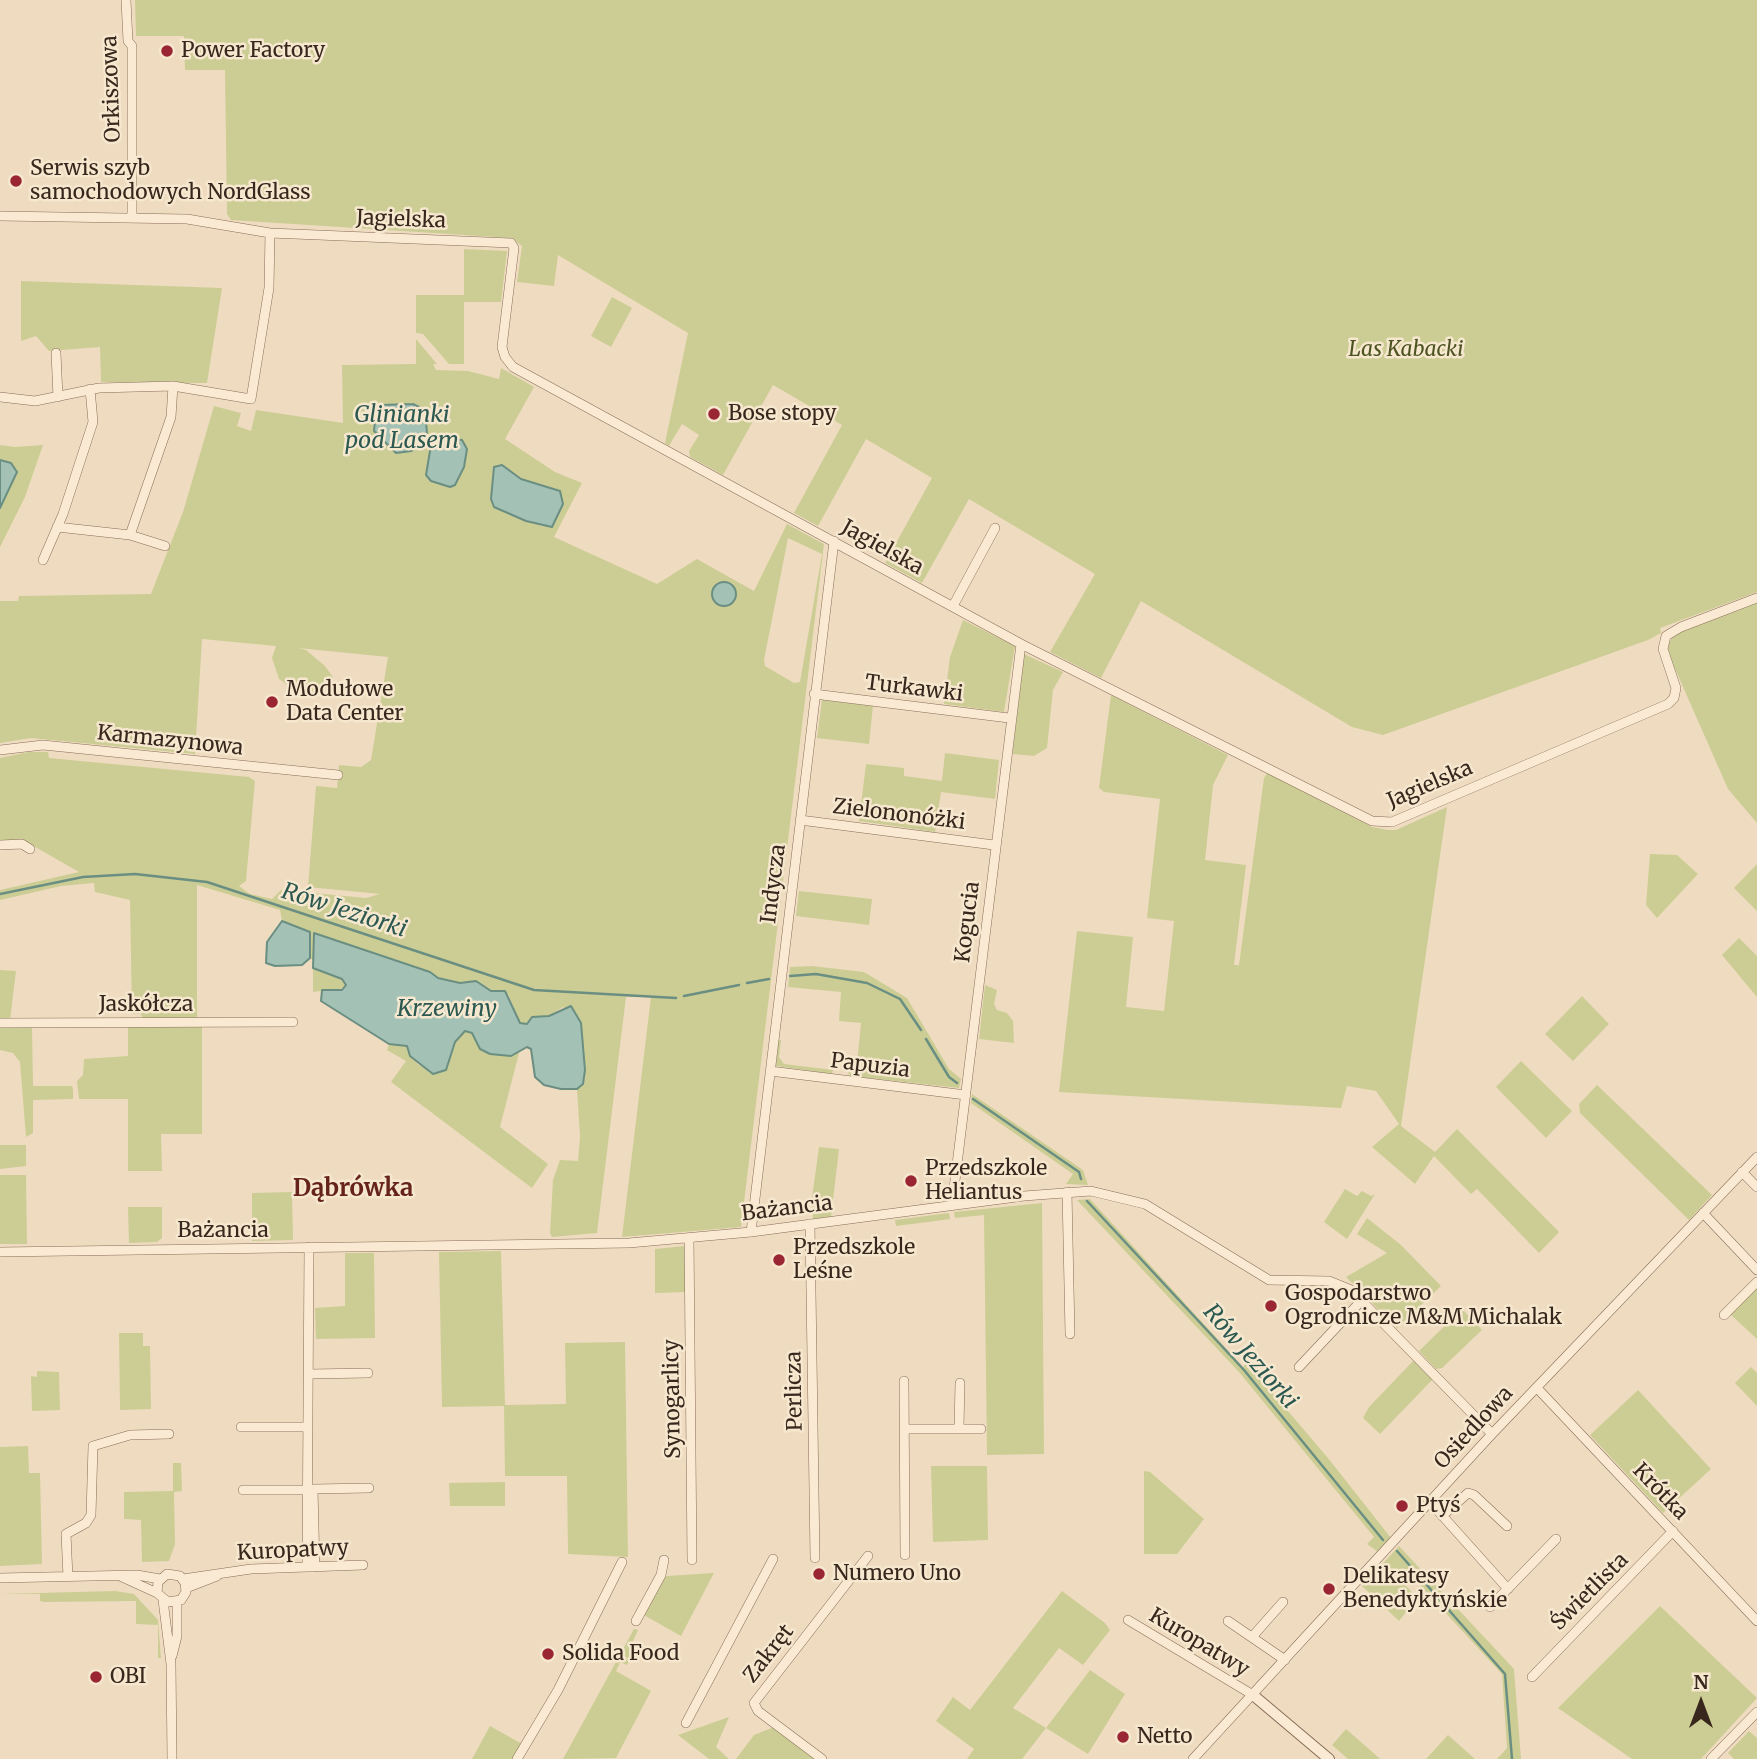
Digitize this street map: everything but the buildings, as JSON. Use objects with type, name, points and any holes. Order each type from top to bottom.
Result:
[{"type":"street","name":"Orkiszowa","points":[[126,0],[128,41],[132,46],[132,218]]},
{"type":"street","name":"Jagielska","points":[[0,216],[200,220],[270,233],[511,243],[514,248],[502,347],[505,357],[513,367],[1021,644],[1351,810],[1384,823],[1398,820],[1668,704],[1674,698],[1676,688],[1663,649],[1666,636],[1681,626],[1757,598]]},
{"type":"street","points":[[0,397],[35,401],[90,389],[173,386],[251,399],[268,288],[270,233]]},
{"type":"street","points":[[56,353],[58,397]]},
{"type":"street","points":[[131,535],[171,417],[173,386]]},
{"type":"street","points":[[43,560],[93,422],[90,389]]},
{"type":"street","points":[[57,527],[131,535],[165,546]]},
{"type":"street","points":[[953,606],[995,528]]},
{"type":"street","name":"Indycza","points":[[751,1232],[834,541]]},
{"type":"street","name":"Kogucia","points":[[952,1205],[1009,718],[1021,644]]},
{"type":"street","name":"Turkawki","points":[[814,694],[1009,718]]},
{"type":"street","name":"Karmazynowa","points":[[0,750],[43,746],[338,775]]},
{"type":"street","name":"Zielononóżki","points":[[800,820],[994,845]]},
{"type":"street","points":[[0,845],[22,844],[30,849]]},
{"type":"street","name":"Jaskółcza","points":[[0,1023],[293,1022]]},
{"type":"street","name":"Papuzia","points":[[770,1071],[965,1095]]},
{"type":"street","name":"Osiedlowa","points":[[1193,1759],[1492,1434],[1757,1157]]},
{"type":"street","points":[[1742,1172],[1757,1187]]},
{"type":"street","name":"Bażancia","points":[[0,1252],[615,1244],[751,1232],[952,1205],[1091,1191],[1145,1204],[1263,1278],[1277,1282],[1329,1281],[1351,1290],[1359,1303],[1492,1434]]},
{"type":"street","points":[[1067,1192],[1070,1334]]},
{"type":"street","points":[[1703,1213],[1757,1270]]},
{"type":"street","name":"Perlicza","points":[[810,1224],[815,1558]]},
{"type":"street","name":"Synogarlicy","points":[[689,1238],[692,1560]]},
{"type":"street","points":[[309,1247],[310,1374],[307,1380],[306,1490],[311,1567]]},
{"type":"street","points":[[1724,1315],[1757,1282]]},
{"type":"street","points":[[1298,1367],[1359,1303]]},
{"type":"street","points":[[310,1374],[368,1373]]},
{"type":"street","points":[[904,1381],[905,1555]]},
{"type":"street","points":[[959,1427],[960,1383]]},
{"type":"street","name":"Krótka","points":[[1536,1388],[1757,1621]]},
{"type":"street","points":[[241,1427],[307,1427]]},
{"type":"street","points":[[905,1429],[981,1429]]},
{"type":"street","points":[[68,1577],[66,1534],[86,1523],[91,1515],[93,1446],[130,1435],[169,1434]]},
{"type":"street","points":[[311,1567],[313,1489],[369,1488]]},
{"type":"street","points":[[243,1490],[306,1490]]},
{"type":"street","points":[[1442,1516],[1468,1493],[1474,1495],[1507,1526]]},
{"type":"street","points":[[1430,1502],[1508,1589]]},
{"type":"street","name":"Świetlista","points":[[1532,1676],[1673,1531]]},
{"type":"street","points":[[1490,1606],[1556,1539]]},
{"type":"street","name":"Zakręt","points":[[822,1759],[758,1711],[754,1703],[868,1556]]},
{"type":"street","points":[[686,1723],[773,1559]]},
{"type":"street","points":[[636,1621],[661,1575],[664,1560]]},
{"type":"street","points":[[517,1759],[558,1690],[622,1562]]},
{"type":"street","name":"Kuropatwy","points":[[185,1584],[225,1572],[363,1565]]},
{"type":"street","points":[[0,1578],[121,1576],[160,1579],[172,1574],[185,1584],[177,1602],[177,1636],[171,1664]]},
{"type":"street","points":[[121,1576],[160,1597],[177,1602]]},
{"type":"street","points":[[160,1579],[160,1597],[171,1664],[172,1759]]},
{"type":"street","points":[[1252,1637],[1283,1602]]},
{"type":"street","name":"Kuropatwy","points":[[1128,1620],[1252,1695]]},
{"type":"street","points":[[1228,1621],[1285,1660]]},
{"type":"street","points":[[1252,1695],[1329,1759]]},
{"type":"street","points":[[1711,1759],[1757,1712]]},
{"type":"green space","name":"Las Kabacki","points":[[135,0],[1757,0],[1757,592],[1660,628],[1661,633],[1648,640],[1383,735],[1352,727],[1141,601],[1101,678],[1050,652],[1095,574],[969,499],[922,583],[885,563],[932,478],[866,439],[818,526],[794,513],[842,425],[773,385],[723,475],[690,457],[689,451],[699,435],[682,424],[669,446],[665,443],[688,333],[558,255],[554,286],[517,282],[522,246],[511,238],[231,220],[227,214],[225,70],[185,70],[184,36],[136,36]]},
{"type":"green space","points":[[464,249],[507,251],[501,302],[464,302],[464,364],[449,364],[423,334],[416,333],[416,295],[464,295]]},
{"type":"green space","points":[[21,281],[222,288],[207,383],[101,382],[100,347],[49,351],[36,336],[21,341]]},
{"type":"green space","points":[[612,297],[632,308],[611,347],[591,336]]},
{"type":"green space","points":[[416,339],[437,364],[433,364],[436,370],[468,371],[499,379],[501,368],[534,387],[505,439],[555,472],[582,483],[554,537],[657,584],[697,559],[754,591],[787,524],[824,544],[741,1227],[622,1237],[651,997],[626,997],[597,1233],[552,1237],[553,1180],[560,1160],[578,1161],[580,1136],[577,1089],[585,1079],[581,1023],[563,1007],[549,1016],[532,1017],[528,1024],[520,1023],[508,994],[491,991],[476,981],[460,983],[438,978],[430,972],[314,933],[313,960],[310,958],[310,932],[282,921],[280,910],[197,885],[197,1019],[143,1019],[141,1014],[132,1014],[130,900],[95,892],[94,883],[61,886],[0,900],[0,890],[79,872],[23,840],[0,840],[0,758],[29,752],[48,752],[49,758],[249,777],[255,781],[246,881],[239,886],[250,894],[272,899],[281,890],[366,898],[380,894],[308,887],[316,786],[337,788],[339,765],[361,767],[371,760],[388,657],[298,648],[306,650],[325,666],[333,677],[331,685],[310,697],[279,679],[272,658],[276,646],[202,639],[195,754],[31,738],[0,743],[0,601],[18,601],[19,596],[151,594],[183,512],[214,406],[241,413],[237,426],[251,431],[256,410],[343,423],[342,365],[416,364]],"holes":[[[392,404],[413,404],[375,431],[376,410]],[[494,467],[526,482],[560,491],[542,526],[494,507],[491,499]],[[788,538],[822,554],[800,682],[794,683],[765,666]]]},
{"type":"green space","points":[[0,445],[43,445],[25,497],[0,547]]},
{"type":"green space","points":[[1757,602],[1757,823],[1728,789],[1665,646],[1678,632]]},
{"type":"green space","points":[[963,620],[1015,646],[1004,712],[944,704],[950,657]]},
{"type":"green space","points":[[1024,654],[1063,672],[1053,690],[1047,748],[1034,756],[1013,754]]},
{"type":"green space","points":[[1111,695],[1228,755],[1213,785],[1205,860],[1246,865],[1234,965],[1239,965],[1264,778],[1268,772],[1372,827],[1396,830],[1447,807],[1401,1126],[1435,1152],[1457,1129],[1559,1232],[1539,1253],[1477,1189],[1471,1194],[1434,1156],[1415,1184],[1372,1147],[1399,1124],[1376,1091],[1347,1086],[1341,1108],[1059,1092],[1077,931],[1133,937],[1126,1007],[1164,1011],[1174,921],[1147,918],[1160,799],[1104,792],[1099,788]]},
{"type":"green space","points":[[822,700],[873,706],[869,744],[817,738]]},
{"type":"green space","points":[[945,753],[999,760],[995,799],[941,792],[935,832],[859,821],[866,764],[904,768],[904,776],[942,781]]},
{"type":"green space","points":[[1650,854],[1677,855],[1698,874],[1657,918],[1646,905]]},
{"type":"green space","points":[[1757,864],[1757,911],[1734,888]]},
{"type":"green space","points":[[799,891],[872,899],[869,925],[796,916]]},
{"type":"green space","points":[[1739,938],[1757,956],[1757,997],[1722,955]]},
{"type":"green space","points":[[812,966],[864,972],[907,998],[949,1069],[961,1079],[959,1088],[850,1076],[848,1072],[856,1073],[861,1023],[839,1021],[841,992],[788,987],[790,967]]},
{"type":"green space","points":[[313,968],[343,979],[346,988],[313,992]]},
{"type":"green space","points":[[0,970],[16,971],[10,1020],[0,1020]]},
{"type":"green space","points":[[985,985],[997,990],[994,1004],[997,1010],[1007,1013],[1013,1021],[1014,1043],[979,1039]]},
{"type":"green space","points":[[1582,996],[1609,1024],[1573,1061],[1545,1034]]},
{"type":"green space","points":[[202,1025],[202,1134],[161,1134],[162,1171],[128,1171],[128,1099],[79,1099],[77,1081],[83,1075],[84,1059],[128,1056],[128,1026]]},
{"type":"green space","points":[[0,1026],[32,1026],[33,1086],[72,1086],[73,1089],[73,1099],[33,1100],[33,1133],[26,1137],[20,1062],[13,1053],[0,1050]]},
{"type":"green space","points":[[465,1031],[472,1033],[477,1044],[520,1049],[500,1127],[548,1164],[532,1188],[391,1082],[406,1061],[387,1050],[389,1044],[407,1046],[410,1056],[419,1065],[446,1070],[455,1042]]},
{"type":"green space","points":[[778,1040],[781,1040],[779,1057],[784,1064],[833,1070],[832,1074],[776,1066]]},
{"type":"green space","points":[[1521,1061],[1572,1111],[1546,1138],[1496,1087]]},
{"type":"green space","points":[[1597,1085],[1712,1195],[1689,1220],[1580,1113],[1579,1104]]},
{"type":"green space","points":[[972,1094],[1083,1170],[1088,1185],[1066,1184],[1073,1174],[971,1103]]},
{"type":"green space","points":[[0,1145],[26,1145],[26,1166],[0,1169]]},
{"type":"green space","points":[[819,1147],[839,1149],[831,1217],[813,1220],[812,1198]]},
{"type":"green space","points":[[0,1175],[26,1175],[27,1244],[0,1244]]},
{"type":"green space","points":[[1345,1189],[1357,1196],[1362,1191],[1371,1196],[1375,1194],[1347,1239],[1324,1222]]},
{"type":"green space","points":[[292,1192],[293,1240],[252,1241],[252,1193]]},
{"type":"green space","points":[[1090,1199],[1243,1367],[1247,1363],[1328,1458],[1391,1538],[1378,1552],[1367,1544],[1374,1537],[1239,1372],[1077,1200]]},
{"type":"green space","points":[[1042,1203],[1044,1454],[987,1455],[984,1215],[955,1218],[954,1212]]},
{"type":"green space","points":[[128,1207],[162,1207],[162,1238],[157,1242],[129,1243]]},
{"type":"green space","points":[[949,1213],[950,1219],[896,1226],[895,1220]]},
{"type":"green space","points":[[1367,1218],[1401,1245],[1441,1286],[1397,1328],[1346,1277],[1387,1253],[1357,1234]]},
{"type":"green space","points":[[685,1246],[686,1292],[655,1293],[655,1249]]},
{"type":"green space","points":[[501,1251],[505,1405],[566,1404],[565,1343],[625,1342],[628,1557],[568,1554],[567,1476],[505,1476],[504,1406],[442,1407],[439,1252]]},
{"type":"green space","points":[[345,1253],[374,1253],[375,1338],[316,1339],[315,1308],[345,1306]]},
{"type":"green space","points":[[1757,1286],[1757,1339],[1730,1314]]},
{"type":"green space","points":[[1462,1309],[1482,1330],[1442,1368],[1436,1369],[1419,1351]]},
{"type":"green space","points":[[119,1333],[143,1333],[143,1346],[150,1346],[151,1409],[120,1410]]},
{"type":"green space","points":[[1414,1360],[1433,1379],[1380,1434],[1363,1418],[1369,1407]]},
{"type":"green space","points":[[1751,1367],[1757,1373],[1757,1406],[1735,1383]]},
{"type":"green space","points":[[37,1371],[59,1372],[60,1410],[32,1411],[31,1376],[37,1377]]},
{"type":"green space","points":[[1638,1390],[1711,1469],[1663,1513],[1590,1435]]},
{"type":"green space","points":[[28,1446],[29,1473],[40,1473],[42,1564],[0,1566],[0,1447]]},
{"type":"green space","points":[[173,1463],[181,1463],[182,1491],[174,1492],[175,1544],[169,1561],[142,1562],[141,1520],[124,1519],[124,1492],[173,1491]]},
{"type":"green space","points":[[931,1466],[987,1466],[988,1540],[933,1542]]},
{"type":"green space","points":[[1144,1471],[1150,1472],[1204,1519],[1177,1554],[1144,1554]]},
{"type":"green space","points":[[505,1482],[505,1506],[450,1506],[449,1483]]},
{"type":"green space","points":[[1399,1546],[1514,1669],[1521,1759],[1497,1759],[1507,1748],[1502,1674],[1405,1569],[1384,1569],[1375,1580],[1400,1579],[1417,1598],[1399,1621],[1362,1586]]},
{"type":"green space","points":[[714,1573],[681,1636],[642,1614],[660,1581],[667,1576]]},
{"type":"green space","points":[[115,1591],[134,1594],[158,1620],[161,1658],[158,1658],[158,1625],[136,1624],[136,1601],[44,1602],[40,1601],[40,1594],[0,1594]]},
{"type":"green space","points":[[1062,1591],[1105,1623],[1110,1630],[1083,1665],[1059,1648],[1013,1708],[1046,1728],[1022,1759],[967,1759],[974,1749],[936,1721],[953,1697],[970,1710]]},
{"type":"green space","points":[[1660,1606],[1757,1698],[1701,1759],[1632,1759],[1558,1708]]},
{"type":"green space","points":[[634,1629],[638,1630],[629,1650],[632,1655],[627,1665],[620,1662],[616,1671],[651,1691],[616,1758],[563,1759]]},
{"type":"green space","points":[[1090,1670],[1125,1694],[1088,1754],[1046,1728]]},
{"type":"green space","points":[[729,1717],[716,1747],[729,1759],[709,1759],[678,1735]]},
{"type":"green space","points":[[490,1726],[524,1745],[513,1759],[472,1759]]},
{"type":"green space","points":[[774,1727],[816,1759],[736,1759],[754,1735]]},
{"type":"green space","points":[[1346,1729],[1380,1759],[1348,1759],[1332,1745]]},
{"type":"green space","points":[[1749,1731],[1757,1738],[1757,1759],[1734,1759],[1728,1753]]},
{"type":"green space","points":[[1448,1735],[1475,1759],[1426,1759]]},
{"type":"water","name":"Glinianki pod Lasem","points":[[413,404],[425,410],[427,433],[421,446],[411,451],[396,453],[374,431],[376,410],[381,405]]},
{"type":"water","name":"Glinianki pod Lasem","points":[[442,438],[462,440],[467,449],[464,467],[455,485],[450,487],[431,481],[426,475],[430,451]]},
{"type":"water","points":[[0,460],[11,463],[17,472],[0,508]]},
{"type":"water","name":"Glinianki pod Lasem","points":[[502,465],[521,479],[560,491],[563,504],[552,527],[526,521],[494,507],[491,499],[494,467]]},
{"type":"water","points":[[724,582],[733,585],[736,594],[733,603],[724,606],[715,603],[712,594],[715,585]]},
{"type":"water","points":[[282,921],[310,932],[310,958],[302,965],[275,966],[266,963],[267,942]]},
{"type":"water","name":"Krzewiny","points":[[314,933],[430,972],[438,978],[460,983],[476,981],[491,991],[505,991],[520,1023],[527,1024],[532,1017],[549,1016],[571,1006],[581,1023],[585,1070],[583,1084],[577,1089],[544,1085],[535,1077],[531,1049],[527,1047],[511,1056],[490,1054],[480,1049],[472,1033],[465,1031],[455,1042],[446,1070],[433,1074],[410,1056],[407,1046],[389,1044],[321,1001],[322,990],[342,990],[346,985],[342,979],[313,968]]},
{"type":"waterway","name":"Rów Jeziorki","points":[[0,894],[83,877],[135,874],[207,882],[534,990],[676,998]]},
{"type":"waterway","name":"Rów Jeziorki","points":[[790,976],[816,974],[867,983],[900,999],[921,1030]]},
{"type":"waterway","name":"Rów Jeziorki","points":[[747,983],[769,979]]},
{"type":"waterway","name":"Rów Jeziorki","points":[[684,996],[739,985]]},
{"type":"waterway","name":"Rów Jeziorki","points":[[926,1039],[949,1077],[957,1083]]},
{"type":"waterway","name":"Rów Jeziorki","points":[[973,1099],[1079,1172],[1081,1179]]},
{"type":"waterway","name":"Rów Jeziorki","points":[[1087,1201],[1244,1370],[1383,1540]]},
{"type":"waterway","points":[[1397,1551],[1505,1674],[1512,1759]]},
{"type":"place","name":"Power Factory","points":[[167,51]]},
{"type":"place","name":"Serwis szyb samochodowych NordGlass","points":[[16,181]]},
{"type":"place","name":"Bose stopy","points":[[714,414]]},
{"type":"place","name":"Modułowe Data Center","points":[[272,702]]},
{"type":"place","name":"Przedszkole Heliantus","points":[[911,1181]]},
{"type":"place","name":"Przedszkole Leśne","points":[[779,1260]]},
{"type":"place","name":"Gospodarstwo Ogrodnicze M&M Michalak","points":[[1271,1306]]},
{"type":"place","name":"Ptyś","points":[[1402,1506]]},
{"type":"place","name":"Numero Uno","points":[[819,1574]]},
{"type":"place","name":"Delikatesy Benedyktyńskie","points":[[1329,1589]]},
{"type":"place","name":"Solida Food","points":[[548,1654]]},
{"type":"place","name":"OBI","points":[[96,1677]]},
{"type":"place","name":"Netto","points":[[1123,1737]]},
{"type":"district","name":"Dąbrówka","points":[[353,1189]]}]
